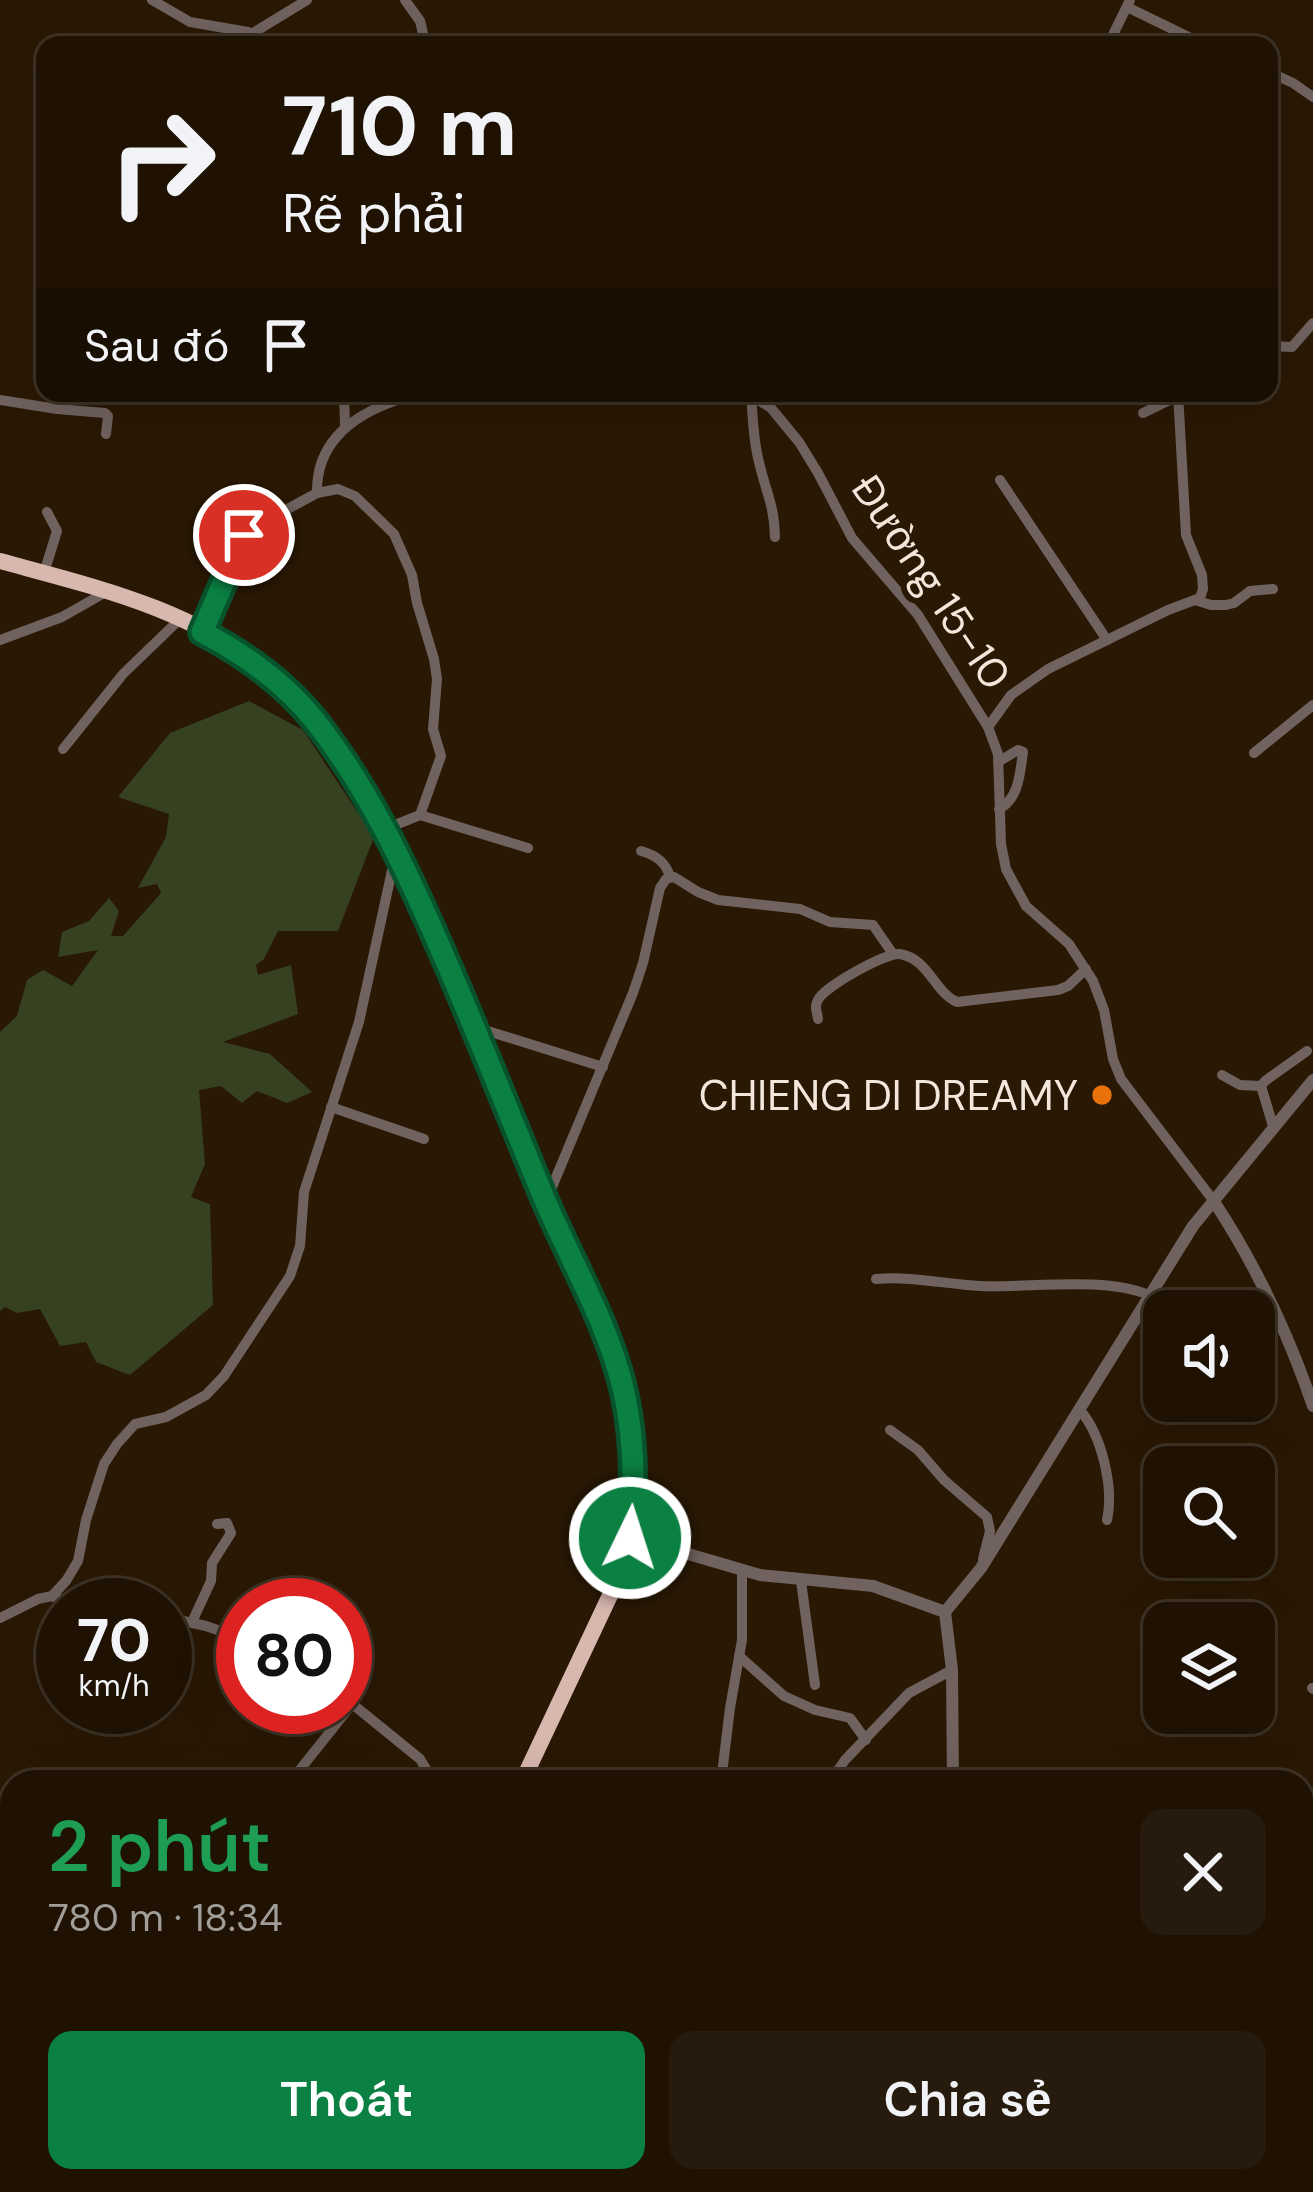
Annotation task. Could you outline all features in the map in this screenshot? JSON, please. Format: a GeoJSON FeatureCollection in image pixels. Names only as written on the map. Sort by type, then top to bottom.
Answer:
{"type":"FeatureCollection","features":[{"type":"Feature","properties":{"kind":"highway"},"geometry":{"type":"LineString","coordinates":[[0,561],[108,591],[180,619],[235,649],[296,700],[352,775],[396,849],[475,1027],[608,1340],[624,1390],[634,1461],[630,1538],[610,1599],[528,1770]]}},
{"type":"Feature","properties":{"kind":"street"},"geometry":{"type":"LineString","coordinates":[[152,0],[199,25],[256,36]]}},
{"type":"Feature","properties":{"kind":"street"},"geometry":{"type":"LineString","coordinates":[[253,33],[307,0]]}},
{"type":"Feature","properties":{"kind":"street"},"geometry":{"type":"LineString","coordinates":[[405,0],[420,21],[424,36]]}},
{"type":"Feature","properties":{"kind":"street"},"geometry":{"type":"LineString","coordinates":[[1113,36],[1129,4],[1188,36]]}},
{"type":"Feature","properties":{"kind":"street"},"geometry":{"type":"LineString","coordinates":[[1278,76],[1313,97]]}},
{"type":"Feature","properties":{"kind":"street"},"geometry":{"type":"LineString","coordinates":[[1278,346],[1292,347],[1313,323]]}},
{"type":"Feature","properties":{"kind":"street"},"geometry":{"type":"LineString","coordinates":[[0,400],[105,413],[106,434]]}},
{"type":"Feature","properties":{"kind":"street"},"geometry":{"type":"LineString","coordinates":[[344,402],[345,425]]}},
{"type":"Feature","properties":{"kind":"street"},"geometry":{"type":"LineString","coordinates":[[317,493],[322,458],[345,425],[394,402]]}},
{"type":"Feature","properties":{"kind":"street"},"geometry":{"type":"LineString","coordinates":[[750,402],[754,439],[774,507],[775,537]]}},
{"type":"Feature","properties":{"kind":"street","name":"Đường 15-10"},"geometry":{"type":"LineString","coordinates":[[762,402],[799,442],[852,538],[918,615],[988,727],[998,762],[1002,853],[1017,892],[1069,944],[1086,969],[1102,1004],[1120,1079],[1213,1200]]}},
{"type":"Feature","properties":{"kind":"street"},"geometry":{"type":"LineString","coordinates":[[1144,413],[1164,402]]}},
{"type":"Feature","properties":{"kind":"street"},"geometry":{"type":"LineString","coordinates":[[988,727],[1016,691],[1063,661],[1203,594],[1202,575],[1186,535],[1178,402]]}},
{"type":"Feature","properties":{"kind":"street"},"geometry":{"type":"LineString","coordinates":[[1000,481],[1107,640]]}},
{"type":"Feature","properties":{"kind":"street"},"geometry":{"type":"LineString","coordinates":[[202,632],[251,528],[317,493],[338,489],[355,496],[394,534],[412,574],[436,672],[434,729],[441,756],[421,815]]}},
{"type":"Feature","properties":{"kind":"street"},"geometry":{"type":"LineString","coordinates":[[44,573],[56,531],[47,512]]}},
{"type":"Feature","properties":{"kind":"street"},"geometry":{"type":"LineString","coordinates":[[1195,600],[1226,605],[1250,591],[1273,589]]}},
{"type":"Feature","properties":{"kind":"street"},"geometry":{"type":"LineString","coordinates":[[0,640],[62,617],[108,591]]}},
{"type":"Feature","properties":{"kind":"street"},"geometry":{"type":"LineString","coordinates":[[63,749],[123,674],[180,619]]}},
{"type":"Feature","properties":{"kind":"street"},"geometry":{"type":"LineString","coordinates":[[1254,753],[1313,705]]}},
{"type":"Feature","properties":{"kind":"street"},"geometry":{"type":"LineString","coordinates":[[998,762],[1018,750],[1023,752],[1014,796],[999,809]]}},
{"type":"Feature","properties":{"kind":"street"},"geometry":{"type":"LineString","coordinates":[[385,829],[421,815],[528,848]]}},
{"type":"Feature","properties":{"kind":"street"},"geometry":{"type":"LineString","coordinates":[[67,1578],[75,1568],[104,1464],[117,1444],[135,1424],[166,1418],[206,1395],[224,1376],[290,1276],[300,1246],[304,1192],[359,1022],[396,849]]}},
{"type":"Feature","properties":{"kind":"street"},"geometry":{"type":"LineString","coordinates":[[641,850],[657,857],[670,877],[718,900],[800,909],[836,923],[867,923],[880,931],[893,954]]}},
{"type":"Feature","properties":{"kind":"street"},"geometry":{"type":"LineString","coordinates":[[546,1202],[641,973],[660,888],[670,877]]}},
{"type":"Feature","properties":{"kind":"street"},"geometry":{"type":"LineString","coordinates":[[818,1018],[821,995],[893,954],[922,964],[949,999],[957,1002],[1058,990],[1086,969]]}},
{"type":"Feature","properties":{"kind":"street"},"geometry":{"type":"LineString","coordinates":[[475,1027],[603,1066]]}},
{"type":"Feature","properties":{"kind":"street"},"geometry":{"type":"LineString","coordinates":[[1222,1076],[1240,1085],[1261,1086],[1307,1051]]}},
{"type":"Feature","properties":{"kind":"street"},"geometry":{"type":"LineString","coordinates":[[1152,1290],[1193,1226],[1313,1080]]}},
{"type":"Feature","properties":{"kind":"street"},"geometry":{"type":"LineString","coordinates":[[1261,1086],[1273,1126]]}},
{"type":"Feature","properties":{"kind":"street"},"geometry":{"type":"LineString","coordinates":[[331,1107],[424,1139]]}},
{"type":"Feature","properties":{"kind":"street"},"geometry":{"type":"LineString","coordinates":[[1213,1200],[1273,1305],[1313,1406]]}},
{"type":"Feature","properties":{"kind":"street"},"geometry":{"type":"LineString","coordinates":[[876,1279],[985,1286],[1114,1286],[1143,1293]]}},
{"type":"Feature","properties":{"kind":"street"},"geometry":{"type":"LineString","coordinates":[[953,1770],[952,1670],[945,1612],[981,1568],[1143,1304]]}},
{"type":"Feature","properties":{"kind":"street"},"geometry":{"type":"LineString","coordinates":[[1080,1410],[1089,1421],[1108,1472],[1107,1520]]}},
{"type":"Feature","properties":{"kind":"street"},"geometry":{"type":"LineString","coordinates":[[890,1430],[914,1446],[989,1521],[981,1568]]}},
{"type":"Feature","properties":{"kind":"street"},"geometry":{"type":"LineString","coordinates":[[216,1630],[192,1622],[211,1581],[212,1563],[232,1533],[226,1523],[217,1524]]}},
{"type":"Feature","properties":{"kind":"street"},"geometry":{"type":"LineString","coordinates":[[630,1538],[742,1570],[801,1581],[873,1586],[945,1612]]}},
{"type":"Feature","properties":{"kind":"street"},"geometry":{"type":"LineString","coordinates":[[723,1770],[743,1630],[742,1570]]}},
{"type":"Feature","properties":{"kind":"street"},"geometry":{"type":"LineString","coordinates":[[801,1581],[814,1685]]}},
{"type":"Feature","properties":{"kind":"street"},"geometry":{"type":"LineString","coordinates":[[0,1618],[36,1600]]}},
{"type":"Feature","properties":{"kind":"street"},"geometry":{"type":"LineString","coordinates":[[740,1656],[784,1696],[850,1718],[866,1740]]}},
{"type":"Feature","properties":{"kind":"street"},"geometry":{"type":"LineString","coordinates":[[838,1770],[909,1693],[952,1670]]}},
{"type":"Feature","properties":{"kind":"street"},"geometry":{"type":"LineString","coordinates":[[372,1720],[427,1770]]}},
{"type":"Feature","properties":{"kind":"street"},"geometry":{"type":"LineString","coordinates":[[299,1770],[325,1734]]}},
{"type":"Feature","properties":{"kind":"green space"},"geometry":{"type":"Polygon","coordinates":[[[249,701],[303,730],[374,837],[338,931],[278,931],[256,965],[258,975],[291,965],[298,1014],[223,1042],[270,1054],[312,1092],[287,1103],[257,1091],[242,1103],[221,1086],[199,1090],[205,1164],[191,1197],[210,1204],[213,1305],[130,1375],[96,1362],[86,1342],[60,1346],[40,1309],[17,1313],[5,1307],[0,1311],[0,1032],[17,1016],[27,980],[43,970],[72,986],[98,950],[58,957],[62,932],[89,921],[109,898],[119,911],[111,936],[123,936],[161,893],[157,884],[138,888],[166,837],[169,814],[118,797],[170,733],[249,701]]]}},
{"type":"Feature","properties":{"kind":"place","name":"CHIENG DI DREAMY"},"geometry":{"type":"Point","coordinates":[1102,1095]}},
{"type":"Feature","properties":{"kind":"route"},"geometry":{"type":"LineString","coordinates":[[244,535],[202,632],[235,649],[296,700],[352,775],[396,849],[608,1340],[624,1390],[634,1461],[630,1538]]}}]}
